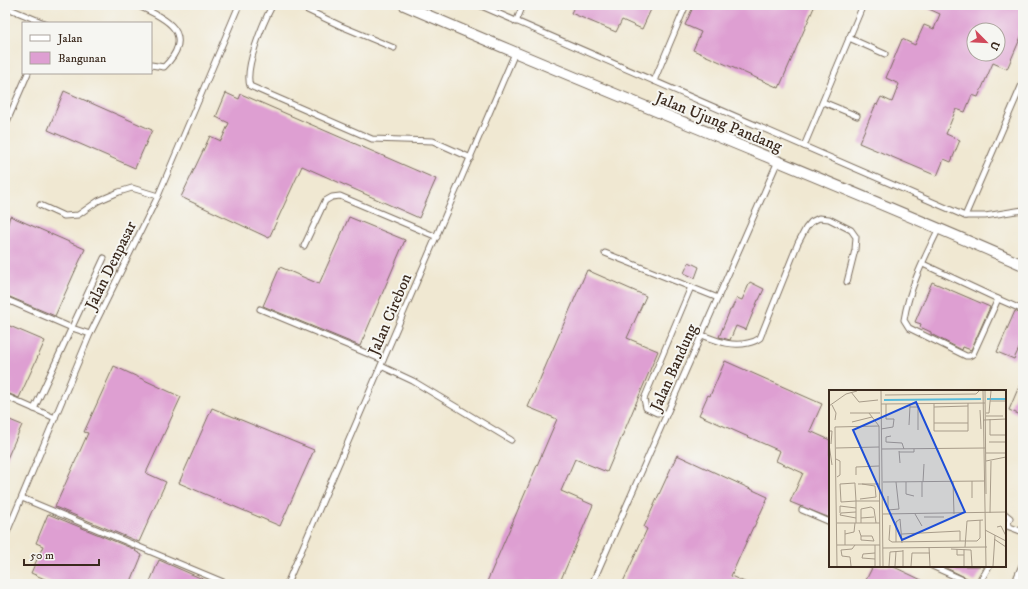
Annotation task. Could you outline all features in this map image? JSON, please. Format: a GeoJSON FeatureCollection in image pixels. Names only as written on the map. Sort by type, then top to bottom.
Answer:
{"type":"FeatureCollection","features":[{"type":"Feature","properties":{"kind":"street","name":"Jalan Ujung Pandang"},"geometry":{"type":"LineString","coordinates":[[404,5],[515,54],[778,161],[939,228],[1023,265]]}},
{"type":"Feature","properties":{"kind":"lane"},"geometry":{"type":"LineString","coordinates":[[136,5],[164,19],[174,28],[178,35],[179,43],[173,58],[164,67],[152,65]]}},
{"type":"Feature","properties":{"kind":"lane","name":"Jalan Denpasar"},"geometry":{"type":"LineString","coordinates":[[5,537],[90,334],[158,196],[239,5]]}},
{"type":"Feature","properties":{"kind":"lane"},"geometry":{"type":"LineString","coordinates":[[274,5],[272,6],[262,26],[252,56],[249,81],[250,86],[372,139],[433,141],[471,158]]}},
{"type":"Feature","properties":{"kind":"lane"},"geometry":{"type":"LineString","coordinates":[[297,5],[341,26],[394,48]]}},
{"type":"Feature","properties":{"kind":"lane"},"geometry":{"type":"LineString","coordinates":[[478,5],[965,216],[986,216],[1023,210]]}},
{"type":"Feature","properties":{"kind":"lane"},"geometry":{"type":"LineString","coordinates":[[516,22],[523,5]]}},
{"type":"Feature","properties":{"kind":"lane"},"geometry":{"type":"LineString","coordinates":[[654,81],[686,5]]}},
{"type":"Feature","properties":{"kind":"lane"},"geometry":{"type":"LineString","coordinates":[[804,146],[862,5]]}},
{"type":"Feature","properties":{"kind":"lane"},"geometry":{"type":"LineString","coordinates":[[5,7],[42,22]]}},
{"type":"Feature","properties":{"kind":"lane"},"geometry":{"type":"LineString","coordinates":[[849,38],[885,54]]}},
{"type":"Feature","properties":{"kind":"lane","name":"Jalan Cirebon"},"geometry":{"type":"LineString","coordinates":[[287,584],[515,54]]}},
{"type":"Feature","properties":{"kind":"lane"},"geometry":{"type":"LineString","coordinates":[[5,126],[28,74]]}},
{"type":"Feature","properties":{"kind":"lane"},"geometry":{"type":"LineString","coordinates":[[965,216],[1023,82]]}},
{"type":"Feature","properties":{"kind":"lane"},"geometry":{"type":"LineString","coordinates":[[823,102],[857,116]]}},
{"type":"Feature","properties":{"kind":"lane","name":"Jalan Bandung"},"geometry":{"type":"LineString","coordinates":[[592,584],[778,161]]}},
{"type":"Feature","properties":{"kind":"lane"},"geometry":{"type":"LineString","coordinates":[[40,205],[64,216],[78,216],[98,201],[132,188],[158,196]]}},
{"type":"Feature","properties":{"kind":"lane"},"geometry":{"type":"LineString","coordinates":[[304,246],[324,201],[332,196],[340,196],[437,237]]}},
{"type":"Feature","properties":{"kind":"lane"},"geometry":{"type":"LineString","coordinates":[[702,335],[727,345],[739,345],[756,341],[760,338],[798,243],[806,228],[811,222],[818,218],[829,220],[851,230],[856,237],[847,282]]}},
{"type":"Feature","properties":{"kind":"lane"},"geometry":{"type":"LineString","coordinates":[[939,228],[908,301],[904,320],[905,324],[909,328],[966,356],[969,356],[973,354],[998,299]]}},
{"type":"Feature","properties":{"kind":"lane"},"geometry":{"type":"LineString","coordinates":[[605,252],[718,298]]}},
{"type":"Feature","properties":{"kind":"lane"},"geometry":{"type":"LineString","coordinates":[[34,409],[104,258]]}},
{"type":"Feature","properties":{"kind":"lane"},"geometry":{"type":"LineString","coordinates":[[923,264],[1023,310]]}},
{"type":"Feature","properties":{"kind":"lane"},"geometry":{"type":"LineString","coordinates":[[666,413],[657,413],[646,408],[644,399],[691,287]]}},
{"type":"Feature","properties":{"kind":"lane"},"geometry":{"type":"LineString","coordinates":[[5,299],[72,328],[90,334]]}},
{"type":"Feature","properties":{"kind":"lane"},"geometry":{"type":"LineString","coordinates":[[260,309],[382,363],[511,440]]}},
{"type":"Feature","properties":{"kind":"lane"},"geometry":{"type":"LineString","coordinates":[[5,396],[56,418]]}},
{"type":"Feature","properties":{"kind":"lane"},"geometry":{"type":"LineString","coordinates":[[22,498],[228,584]]}},
{"type":"Feature","properties":{"kind":"lane"},"geometry":{"type":"LineString","coordinates":[[802,510],[829,522]]}},
{"type":"Feature","properties":{"kind":"lane"},"geometry":{"type":"LineString","coordinates":[[1006,515],[1010,518],[1006,529],[1023,532]]}},
{"type":"Feature","properties":{"kind":"lane"},"geometry":{"type":"LineString","coordinates":[[1014,584],[1023,563]]}},
{"type":"Feature","properties":{"kind":"lane"},"geometry":{"type":"LineString","coordinates":[[934,567],[972,584]]}},
{"type":"Feature","properties":{"kind":"lane"},"geometry":{"type":"LineString","coordinates":[[980,584],[988,567]]}},
{"type":"Feature","properties":{"kind":"building"},"geometry":{"type":"Polygon","coordinates":[[[575,5],[653,5],[642,29],[622,20],[616,32],[571,13],[575,5]]]}},
{"type":"Feature","properties":{"kind":"building"},"geometry":{"type":"Polygon","coordinates":[[[694,5],[815,5],[779,88],[693,50],[701,32],[685,25],[694,5]]]}},
{"type":"Feature","properties":{"kind":"building"},"geometry":{"type":"Polygon","coordinates":[[[920,5],[1023,5],[1023,32],[1007,69],[993,63],[978,97],[972,95],[965,112],[956,109],[946,134],[960,140],[951,162],[944,159],[937,176],[859,143],[876,104],[877,105],[881,97],[892,102],[899,84],[886,78],[902,39],[915,45],[924,25],[934,29],[940,14],[920,5]]]}},
{"type":"Feature","properties":{"kind":"building"},"geometry":{"type":"Polygon","coordinates":[[[64,91],[152,130],[135,168],[48,130],[64,91]]]}},
{"type":"Feature","properties":{"kind":"building"},"geometry":{"type":"Polygon","coordinates":[[[226,93],[239,99],[241,94],[436,179],[419,218],[302,166],[269,238],[181,197],[210,136],[221,141],[229,123],[216,117],[226,93]]]}},
{"type":"Feature","properties":{"kind":"building"},"geometry":{"type":"Polygon","coordinates":[[[10,216],[85,249],[55,316],[5,295],[5,233],[10,216]]]}},
{"type":"Feature","properties":{"kind":"building"},"geometry":{"type":"Polygon","coordinates":[[[349,217],[405,240],[360,346],[263,306],[280,267],[319,284],[349,217]]]}},
{"type":"Feature","properties":{"kind":"building"},"geometry":{"type":"Polygon","coordinates":[[[689,262],[699,267],[695,278],[684,273],[689,262]]]}},
{"type":"Feature","properties":{"kind":"building"},"geometry":{"type":"Polygon","coordinates":[[[587,270],[646,296],[627,338],[658,351],[607,472],[575,459],[561,491],[593,505],[559,584],[486,584],[557,419],[528,407],[587,270]]]}},
{"type":"Feature","properties":{"kind":"building"},"geometry":{"type":"Polygon","coordinates":[[[750,282],[764,289],[746,330],[736,326],[730,340],[719,337],[730,310],[737,298],[742,300],[750,282]]]}},
{"type":"Feature","properties":{"kind":"building"},"geometry":{"type":"Polygon","coordinates":[[[932,282],[990,307],[971,350],[963,347],[962,350],[931,334],[931,332],[920,327],[921,324],[915,322],[932,282]]]}},
{"type":"Feature","properties":{"kind":"building"},"geometry":{"type":"Polygon","coordinates":[[[1015,311],[1023,315],[1023,340],[1014,359],[997,352],[1015,311]]]}},
{"type":"Feature","properties":{"kind":"building"},"geometry":{"type":"Polygon","coordinates":[[[5,324],[45,341],[19,398],[5,392],[5,324]]]}},
{"type":"Feature","properties":{"kind":"building"},"geometry":{"type":"Polygon","coordinates":[[[725,361],[822,404],[810,431],[829,440],[829,518],[790,502],[803,473],[776,461],[780,451],[699,415],[708,395],[710,396],[725,361]]]}},
{"type":"Feature","properties":{"kind":"building"},"geometry":{"type":"Polygon","coordinates":[[[114,366],[181,397],[146,473],[166,482],[139,542],[55,507],[88,433],[84,432],[114,366]]]}},
{"type":"Feature","properties":{"kind":"building"},"geometry":{"type":"Polygon","coordinates":[[[1023,377],[1023,416],[1009,410],[1023,377]]]}},
{"type":"Feature","properties":{"kind":"building"},"geometry":{"type":"Polygon","coordinates":[[[212,408],[314,450],[280,526],[179,483],[212,408]]]}},
{"type":"Feature","properties":{"kind":"building"},"geometry":{"type":"Polygon","coordinates":[[[5,418],[22,425],[5,463],[5,418]]]}},
{"type":"Feature","properties":{"kind":"building"},"geometry":{"type":"Polygon","coordinates":[[[677,455],[768,497],[731,576],[749,584],[628,584],[623,582],[647,529],[644,527],[677,455]]]}},
{"type":"Feature","properties":{"kind":"building"},"geometry":{"type":"Polygon","coordinates":[[[48,514],[136,550],[135,551],[142,555],[130,584],[56,584],[31,573],[43,546],[36,543],[48,514]]]}},
{"type":"Feature","properties":{"kind":"building"},"geometry":{"type":"Polygon","coordinates":[[[159,560],[214,584],[149,584],[159,560]]]}},
{"type":"Feature","properties":{"kind":"building"},"geometry":{"type":"Polygon","coordinates":[[[872,567],[894,567],[930,584],[864,584],[872,567]]]}},
{"type":"Feature","properties":{"kind":"building"},"geometry":{"type":"Polygon","coordinates":[[[944,567],[983,567],[975,582],[944,567]]]}}]}
